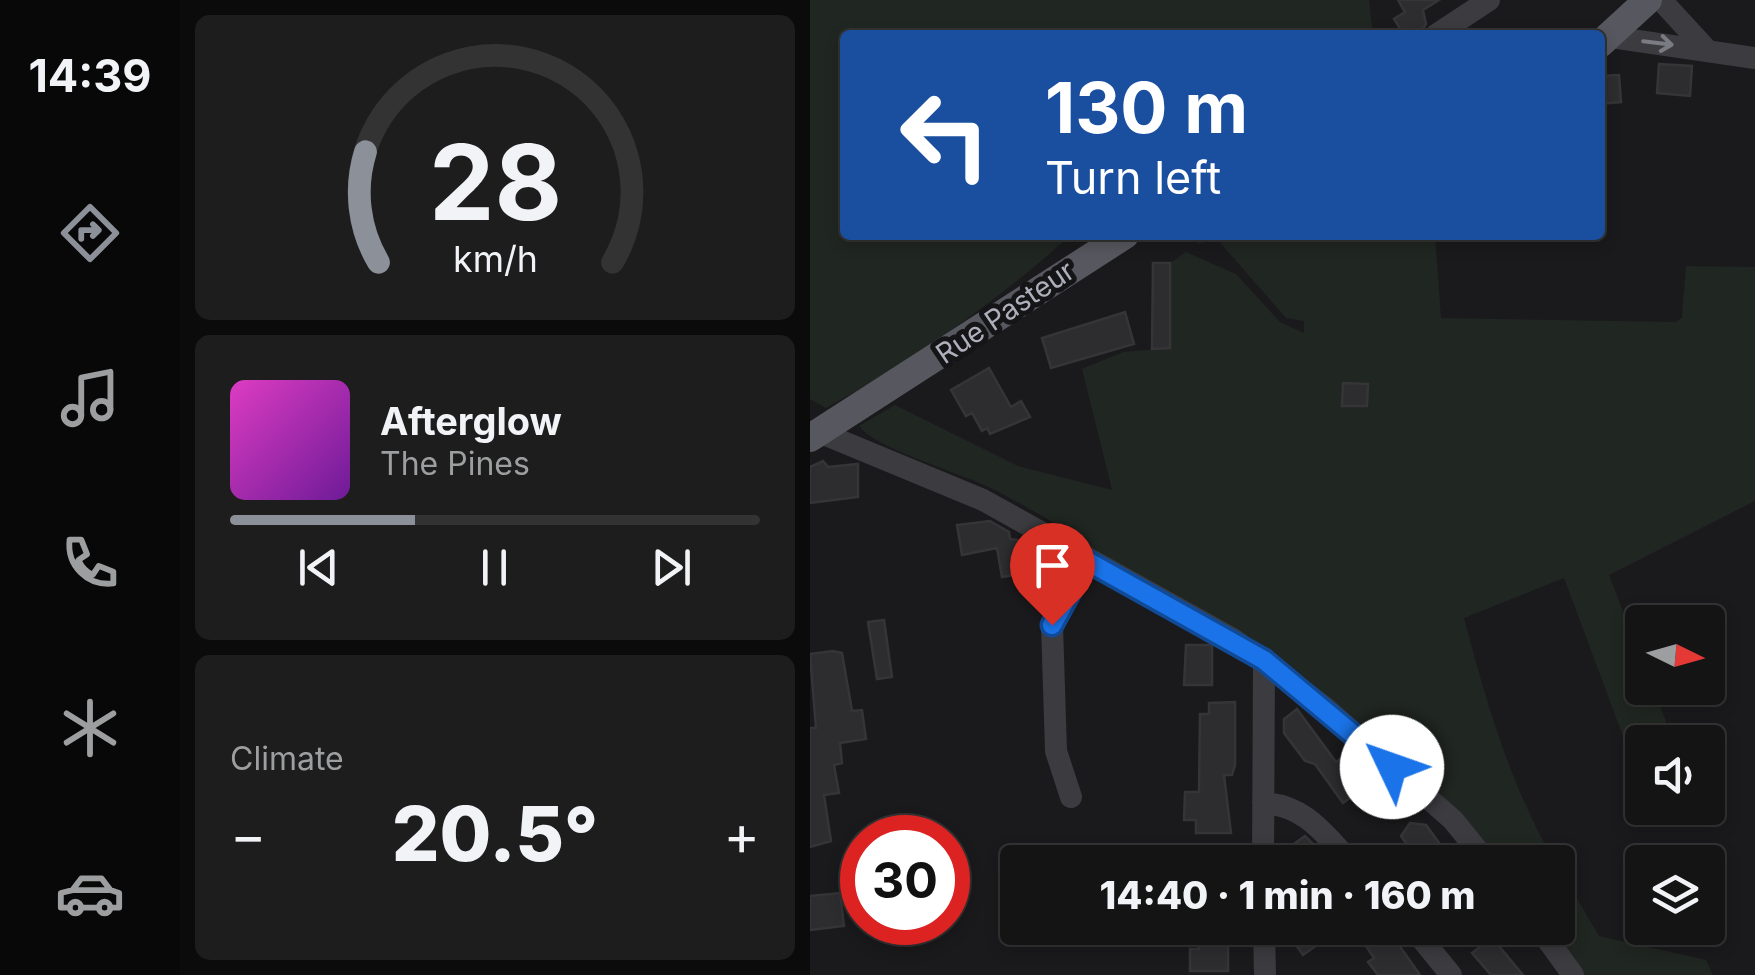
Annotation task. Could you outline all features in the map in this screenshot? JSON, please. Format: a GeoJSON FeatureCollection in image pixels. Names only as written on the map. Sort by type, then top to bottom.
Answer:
{"type":"FeatureCollection","features":[{"type":"Feature","properties":{"kind":"main road"},"geometry":{"type":"LineString","coordinates":[[1606,40],[1648,0]]}},
{"type":"Feature","properties":{"kind":"main road","name":"Rue Pasteur"},"geometry":{"type":"LineString","coordinates":[[815,435],[1117,240]]}},
{"type":"Feature","properties":{"kind":"street"},"geometry":{"type":"LineString","coordinates":[[1444,30],[1490,0]]}},
{"type":"Feature","properties":{"kind":"street"},"geometry":{"type":"LineString","coordinates":[[1662,0],[1705,48]]}},
{"type":"Feature","properties":{"kind":"street"},"geometry":{"type":"LineString","coordinates":[[1606,40],[1705,48],[1755,58]]}},
{"type":"Feature","properties":{"kind":"street"},"geometry":{"type":"LineString","coordinates":[[815,435],[983,500],[1264,660],[1453,820],[1473,845]]}},
{"type":"Feature","properties":{"kind":"street"},"geometry":{"type":"LineString","coordinates":[[1071,796],[1056,751],[1052,625],[1087,561]]}},
{"type":"Feature","properties":{"kind":"street"},"geometry":{"type":"LineString","coordinates":[[1263,845],[1264,660]]}},
{"type":"Feature","properties":{"kind":"street"},"geometry":{"type":"LineString","coordinates":[[1262,802],[1285,804],[1306,814],[1335,845]]}},
{"type":"Feature","properties":{"kind":"street"},"geometry":{"type":"LineString","coordinates":[[1264,945],[1264,975]]}},
{"type":"Feature","properties":{"kind":"street"},"geometry":{"type":"LineString","coordinates":[[1426,945],[1451,975]]}},
{"type":"Feature","properties":{"kind":"street"},"geometry":{"type":"LineString","coordinates":[[1551,945],[1573,975]]}},
{"type":"Feature","properties":{"kind":"shaded area"},"geometry":{"type":"Polygon","coordinates":[[[810,0],[1369,0],[1372,30],[840,30],[840,240],[1065,240],[953,329],[891,370],[826,408],[810,399],[810,0]]]}},
{"type":"Feature","properties":{"kind":"shaded area"},"geometry":{"type":"Polygon","coordinates":[[[1218,240],[1435,240],[1441,318],[1675,322],[1682,318],[1686,266],[1755,267],[1755,501],[1609,575],[1625,617],[1625,705],[1660,705],[1667,725],[1625,725],[1625,741],[1564,578],[1464,618],[1512,774],[1546,845],[1469,845],[1323,706],[1089,562],[1086,541],[997,491],[883,444],[859,426],[895,405],[1018,466],[1112,490],[1082,369],[1123,352],[1170,348],[1170,263],[1186,252],[1236,274],[1280,322],[1304,333],[1304,321],[1286,318],[1218,240]]]}},
{"type":"Feature","properties":{"kind":"shaded area"},"geometry":{"type":"Polygon","coordinates":[[[1575,895],[1599,936],[1625,945],[1706,960],[1713,975],[1573,975],[1551,945],[1575,945],[1575,895]]]}},
{"type":"Feature","properties":{"kind":"building"},"geometry":{"type":"Polygon","coordinates":[[[1398,0],[1439,0],[1423,10],[1426,24],[1422,30],[1401,30],[1394,19],[1405,12],[1398,0]]]}},
{"type":"Feature","properties":{"kind":"building"},"geometry":{"type":"Polygon","coordinates":[[[1659,64],[1692,66],[1690,96],[1657,93],[1659,64]]]}},
{"type":"Feature","properties":{"kind":"building"},"geometry":{"type":"Polygon","coordinates":[[[1619,75],[1621,102],[1605,104],[1605,76],[1619,75]]]}},
{"type":"Feature","properties":{"kind":"building"},"geometry":{"type":"Polygon","coordinates":[[[1153,263],[1170,263],[1170,348],[1152,349],[1153,263]]]}},
{"type":"Feature","properties":{"kind":"building"},"geometry":{"type":"Polygon","coordinates":[[[1125,312],[1134,344],[1051,368],[1042,338],[1125,312]]]}},
{"type":"Feature","properties":{"kind":"building"},"geometry":{"type":"Polygon","coordinates":[[[989,368],[1011,407],[1021,401],[1030,417],[990,434],[987,428],[982,431],[972,413],[966,416],[951,390],[989,368]]]}},
{"type":"Feature","properties":{"kind":"building"},"geometry":{"type":"Polygon","coordinates":[[[1343,383],[1368,384],[1367,406],[1342,406],[1343,383]]]}},
{"type":"Feature","properties":{"kind":"building"},"geometry":{"type":"Polygon","coordinates":[[[823,461],[828,467],[858,464],[858,497],[810,503],[810,467],[823,461]]]}},
{"type":"Feature","properties":{"kind":"building"},"geometry":{"type":"Polygon","coordinates":[[[990,521],[1009,532],[1010,539],[1025,541],[1031,572],[1002,577],[997,548],[962,555],[957,525],[990,521]]]}},
{"type":"Feature","properties":{"kind":"building"},"geometry":{"type":"Polygon","coordinates":[[[884,620],[892,677],[877,679],[868,622],[884,620]]]}},
{"type":"Feature","properties":{"kind":"building"},"geometry":{"type":"Polygon","coordinates":[[[1186,645],[1212,645],[1212,685],[1184,685],[1186,645]]]}},
{"type":"Feature","properties":{"kind":"building"},"geometry":{"type":"Polygon","coordinates":[[[842,653],[852,711],[862,710],[866,739],[840,743],[842,763],[834,765],[839,793],[824,795],[831,841],[810,847],[810,728],[816,728],[810,654],[842,653]]]}},
{"type":"Feature","properties":{"kind":"building"},"geometry":{"type":"Polygon","coordinates":[[[1235,702],[1235,765],[1232,775],[1224,775],[1231,833],[1196,833],[1196,820],[1184,820],[1185,792],[1199,792],[1200,714],[1209,714],[1209,703],[1235,702]]]}},
{"type":"Feature","properties":{"kind":"building"},"geometry":{"type":"Polygon","coordinates":[[[1297,709],[1336,762],[1349,752],[1371,782],[1343,803],[1315,764],[1305,761],[1284,733],[1284,719],[1297,709]]]}},
{"type":"Feature","properties":{"kind":"building"},"geometry":{"type":"Polygon","coordinates":[[[1410,823],[1426,825],[1441,845],[1407,845],[1401,836],[1410,823]]]}},
{"type":"Feature","properties":{"kind":"building"},"geometry":{"type":"Polygon","coordinates":[[[1305,836],[1314,845],[1293,845],[1305,836]]]}},
{"type":"Feature","properties":{"kind":"building"},"geometry":{"type":"Polygon","coordinates":[[[840,893],[840,926],[810,930],[810,896],[840,893]]]}},
{"type":"Feature","properties":{"kind":"building"},"geometry":{"type":"Polygon","coordinates":[[[1199,945],[1228,945],[1228,971],[1190,971],[1190,949],[1199,949],[1199,945]]]}},
{"type":"Feature","properties":{"kind":"building"},"geometry":{"type":"Polygon","coordinates":[[[1296,945],[1317,945],[1303,955],[1296,945]]]}},
{"type":"Feature","properties":{"kind":"building"},"geometry":{"type":"Polygon","coordinates":[[[1365,945],[1399,945],[1420,975],[1378,975],[1368,962],[1374,958],[1365,945]]]}},
{"type":"Feature","properties":{"kind":"building"},"geometry":{"type":"Polygon","coordinates":[[[1498,945],[1523,975],[1491,975],[1472,953],[1480,947],[1498,945]]]}},
{"type":"Feature","properties":{"kind":"route"},"geometry":{"type":"LineString","coordinates":[[1052,625],[1087,561],[1233,639],[1323,706],[1392,767]]}}]}
